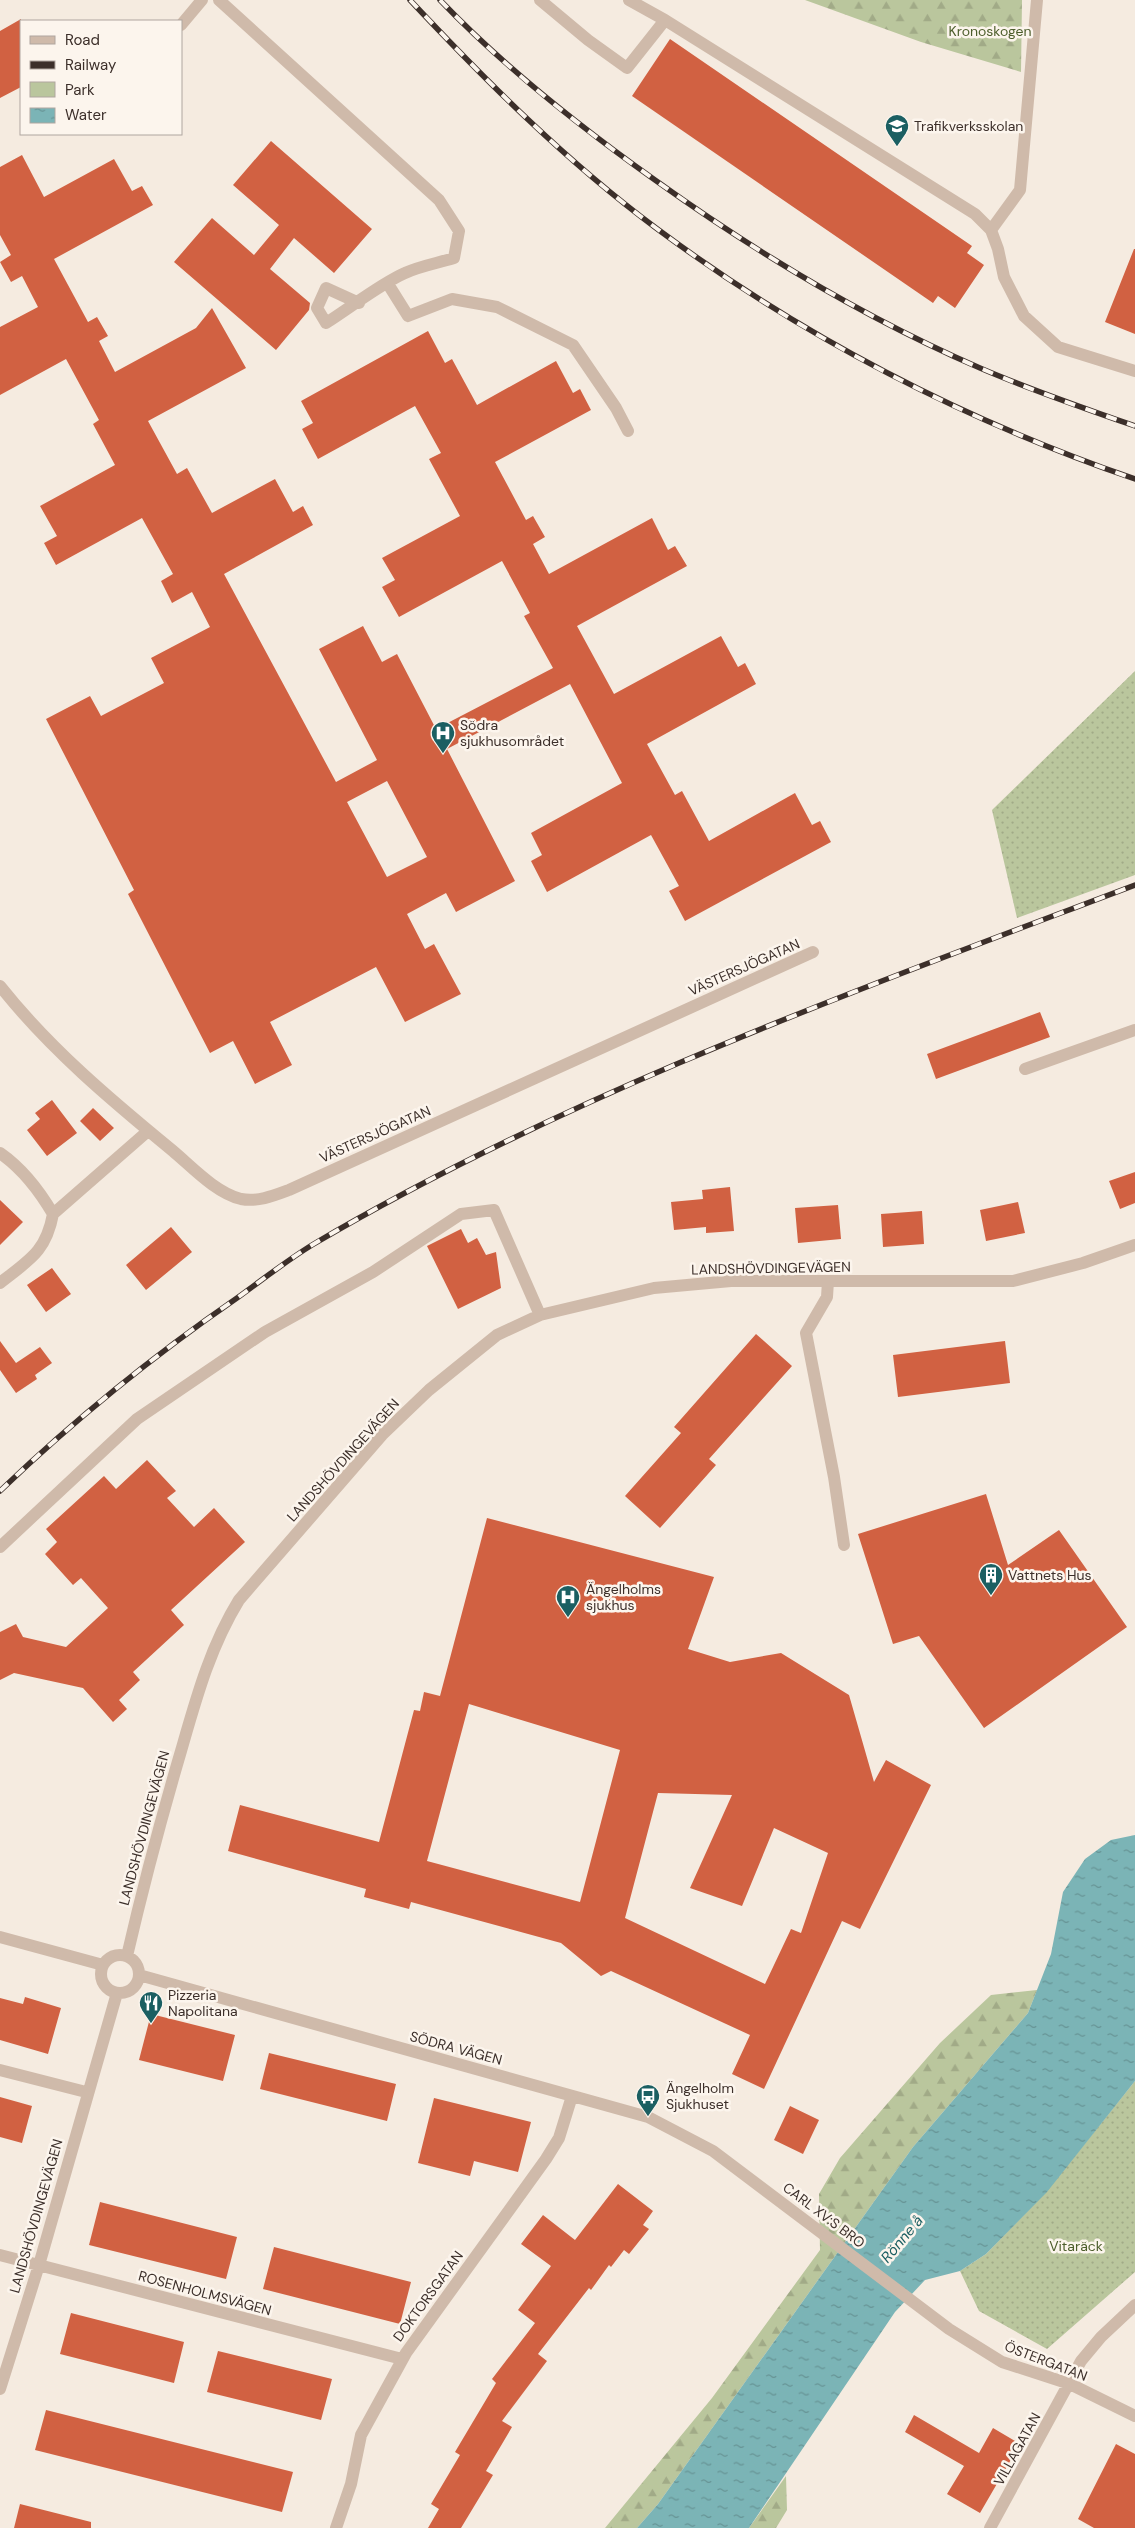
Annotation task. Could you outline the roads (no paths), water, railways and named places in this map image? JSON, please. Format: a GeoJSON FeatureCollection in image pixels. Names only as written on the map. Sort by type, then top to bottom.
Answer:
{"type":"FeatureCollection","features":[{"type":"Feature","properties":{"kind":"street"},"geometry":{"type":"LineString","coordinates":[[182,24],[202,0]]}},
{"type":"Feature","properties":{"kind":"street"},"geometry":{"type":"LineString","coordinates":[[219,0],[439,200],[459,231],[454,258],[404,273],[359,302]]}},
{"type":"Feature","properties":{"kind":"street"},"geometry":{"type":"LineString","coordinates":[[540,0],[588,40],[627,68],[665,20]]}},
{"type":"Feature","properties":{"kind":"street"},"geometry":{"type":"LineString","coordinates":[[629,0],[665,20],[975,214],[990,230],[998,249],[1004,278],[1024,316],[1058,347],[1135,371]]}},
{"type":"Feature","properties":{"kind":"street"},"geometry":{"type":"LineString","coordinates":[[990,230],[1020,190],[1037,0]]}},
{"type":"Feature","properties":{"kind":"street"},"geometry":{"type":"LineString","coordinates":[[388,284],[408,316],[452,299],[497,307],[573,345],[616,408],[628,431]]}},
{"type":"Feature","properties":{"kind":"street","name":"VÄSTERSJÖGATAN"},"geometry":{"type":"LineString","coordinates":[[0,986],[21,1012],[66,1060],[148,1131],[225,1192],[242,1199],[268,1198],[813,952]]}},
{"type":"Feature","properties":{"kind":"street"},"geometry":{"type":"LineString","coordinates":[[1026,1069],[1135,1030]]}},
{"type":"Feature","properties":{"kind":"street"},"geometry":{"type":"LineString","coordinates":[[0,1283],[40,1250],[50,1230],[53,1214],[148,1131]]}},
{"type":"Feature","properties":{"kind":"street"},"geometry":{"type":"LineString","coordinates":[[0,1154],[15,1164],[39,1190],[53,1214]]}},
{"type":"Feature","properties":{"kind":"street"},"geometry":{"type":"LineString","coordinates":[[0,1547],[137,1419],[265,1332],[373,1272],[461,1214],[494,1210],[540,1314]]}},
{"type":"Feature","properties":{"kind":"street","name":"LANDSHÖVDINGEVÄGEN"},"geometry":{"type":"LineString","coordinates":[[127,1956],[153,1846],[194,1706],[223,1626],[239,1600],[382,1435],[429,1390],[498,1335],[540,1314],[654,1288],[731,1281],[1013,1281],[1083,1263],[1135,1245]]}},
{"type":"Feature","properties":{"kind":"street"},"geometry":{"type":"LineString","coordinates":[[828,1281],[827,1297],[806,1334],[834,1477],[844,1545]]}},
{"type":"Feature","properties":{"kind":"street"},"geometry":{"type":"LineString","coordinates":[[0,1937],[103,1965]]}},
{"type":"Feature","properties":{"kind":"street"},"geometry":{"type":"LineString","coordinates":[[113,1956],[127,1956],[136,1964],[139,1975],[131,1989],[116,1993],[108,1989],[103,1982],[101,1974],[103,1965],[113,1956]]}},
{"type":"Feature","properties":{"kind":"street","name":"SÖDRA VÄGEN"},"geometry":{"type":"LineString","coordinates":[[139,1975],[648,2117],[697,2142],[752,2179]]}},
{"type":"Feature","properties":{"kind":"street","name":"LANDSHÖVDINGEVÄGEN"},"geometry":{"type":"LineString","coordinates":[[0,2389],[39,2265],[86,2092],[116,1993]]}},
{"type":"Feature","properties":{"kind":"street"},"geometry":{"type":"LineString","coordinates":[[0,2070],[86,2092]]}},
{"type":"Feature","properties":{"kind":"street","name":"DOKTORSGATAN"},"geometry":{"type":"LineString","coordinates":[[336,2528],[351,2484],[361,2435],[402,2359],[546,2159],[559,2138],[572,2096]]}},
{"type":"Feature","properties":{"kind":"street","name":"CARL XV:S BRO"},"geometry":{"type":"LineString","coordinates":[[752,2179],[949,2329]]}},
{"type":"Feature","properties":{"kind":"street","name":"ROSENHOLMSVÄGEN"},"geometry":{"type":"LineString","coordinates":[[0,2255],[402,2359]]}},
{"type":"Feature","properties":{"kind":"street","name":"VILLAGATAN"},"geometry":{"type":"LineString","coordinates":[[990,2528],[1081,2361],[1101,2336],[1135,2305]]}},
{"type":"Feature","properties":{"kind":"street","name":"ÖSTERGATAN"},"geometry":{"type":"LineString","coordinates":[[949,2329],[1002,2362],[1070,2384],[1135,2416]]}},
{"type":"Feature","properties":{"kind":"water","name":"Rönne å"},"geometry":{"type":"Polygon","coordinates":[[[1135,1835],[1135,2081],[1047,2192],[986,2254],[960,2271],[925,2280],[895,2312],[749,2528],[637,2528],[658,2504],[913,2147],[1028,2013],[1051,1954],[1063,1892],[1085,1859],[1111,1840],[1135,1835]]]}},
{"type":"Feature","properties":{"kind":"railway"},"geometry":{"type":"LineString","coordinates":[[410,0],[498,90],[590,176],[656,228],[712,268],[827,340],[946,402],[1071,456],[1135,479]]}},
{"type":"Feature","properties":{"kind":"railway"},"geometry":{"type":"LineString","coordinates":[[440,0],[490,49],[571,117],[627,160],[772,258],[854,306],[937,349],[1018,384],[1135,426]]}},
{"type":"Feature","properties":{"kind":"railway"},"geometry":{"type":"LineString","coordinates":[[0,1491],[85,1414],[144,1366],[206,1320],[302,1251],[410,1190],[612,1092],[715,1048],[820,1005],[1135,885]]}},
{"type":"Feature","properties":{"kind":"place","name":"Trafikverksskolan"},"geometry":{"type":"Point","coordinates":[897,147]}},
{"type":"Feature","properties":{"kind":"place","name":"Södra sjukhusområdet"},"geometry":{"type":"Point","coordinates":[443,754]}},
{"type":"Feature","properties":{"kind":"place","name":"Vattnets Hus"},"geometry":{"type":"Point","coordinates":[991,1596]}},
{"type":"Feature","properties":{"kind":"place","name":"Ängelholms sjukhus"},"geometry":{"type":"Point","coordinates":[568,1618]}},
{"type":"Feature","properties":{"kind":"place","name":"Pizzeria Napolitana"},"geometry":{"type":"Point","coordinates":[151,2024]}},
{"type":"Feature","properties":{"kind":"place","name":"Ängelholm Sjukhuset"},"geometry":{"type":"Point","coordinates":[648,2117]}},
{"type":"Feature","properties":{"kind":"park label","name":"Kronoskogen"},"geometry":{"type":"Point","coordinates":[990,31]}},
{"type":"Feature","properties":{"kind":"park label","name":"Vitaräck"},"geometry":{"type":"Point","coordinates":[1076,2246]}}]}
